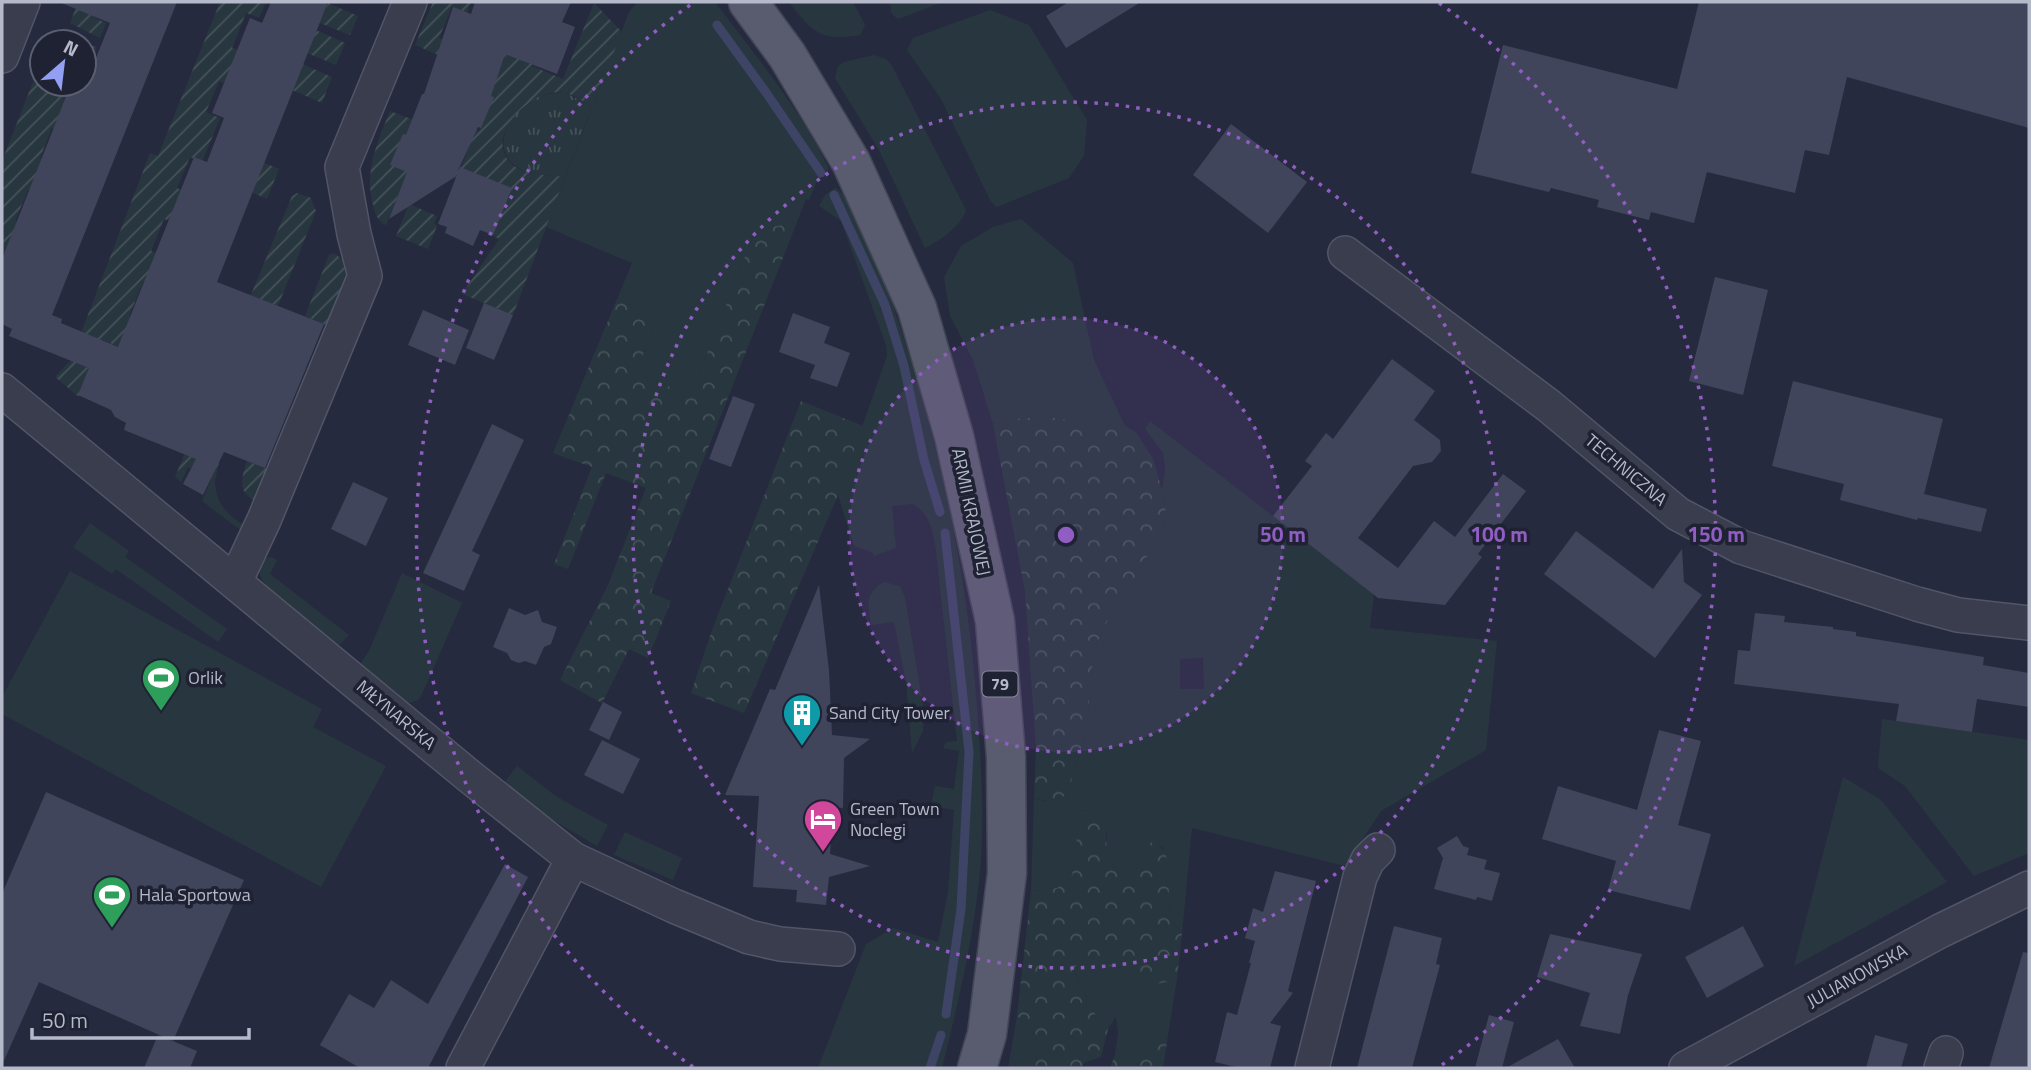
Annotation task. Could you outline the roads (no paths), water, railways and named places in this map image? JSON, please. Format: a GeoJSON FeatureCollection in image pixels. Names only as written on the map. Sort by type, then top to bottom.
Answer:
{"type":"FeatureCollection","features":[{"type":"Feature","properties":{"kind":"main road","name":"ARMII KRAJOWEJ"},"geometry":{"type":"LineString","coordinates":[[748,2],[793,65],[851,162],[917,307],[954,436],[992,607],[1006,757],[1007,873],[987,1034],[977,1068]]}},
{"type":"Feature","properties":{"kind":"street"},"geometry":{"type":"LineString","coordinates":[[2,56],[23,2]]}},
{"type":"Feature","properties":{"kind":"street"},"geometry":{"type":"LineString","coordinates":[[235,582],[264,520],[365,276],[342,167],[410,2]]}},
{"type":"Feature","properties":{"kind":"street","name":"TECHNICZNA"},"geometry":{"type":"LineString","coordinates":[[1345,253],[1549,406],[1678,514],[1741,548],[1917,604],[1958,615],[2029,623]]}},
{"type":"Feature","properties":{"kind":"street","name":"MŁYNARSKA"},"geometry":{"type":"LineString","coordinates":[[2,390],[573,859],[749,937],[780,944],[838,949]]}},
{"type":"Feature","properties":{"kind":"street"},"geometry":{"type":"LineString","coordinates":[[1312,1068],[1360,877],[1368,860],[1378,850]]}},
{"type":"Feature","properties":{"kind":"street"},"geometry":{"type":"LineString","coordinates":[[463,1068],[573,859]]}},
{"type":"Feature","properties":{"kind":"street","name":"JULIANOWSKA"},"geometry":{"type":"LineString","coordinates":[[1686,1068],[1940,930],[2029,888]]}},
{"type":"Feature","properties":{"kind":"waterway"},"geometry":{"type":"LineString","coordinates":[[717,25],[821,173]]}},
{"type":"Feature","properties":{"kind":"waterway"},"geometry":{"type":"LineString","coordinates":[[834,195],[885,305],[904,366],[924,460],[940,512]]}},
{"type":"Feature","properties":{"kind":"waterway"},"geometry":{"type":"LineString","coordinates":[[945,533],[969,752],[961,909],[946,1014]]}},
{"type":"Feature","properties":{"kind":"waterway"},"geometry":{"type":"LineString","coordinates":[[930,1068],[941,1035]]}},
{"type":"Feature","properties":{"kind":"place","name":"Orlik"},"geometry":{"type":"Point","coordinates":[161,712]}},
{"type":"Feature","properties":{"kind":"place","name":"Sand City Tower"},"geometry":{"type":"Point","coordinates":[802,747]}},
{"type":"Feature","properties":{"kind":"place","name":"Green Town Noclegi"},"geometry":{"type":"Point","coordinates":[823,853]}},
{"type":"Feature","properties":{"kind":"place","name":"Hala Sportowa"},"geometry":{"type":"Point","coordinates":[112,929]}}]}
